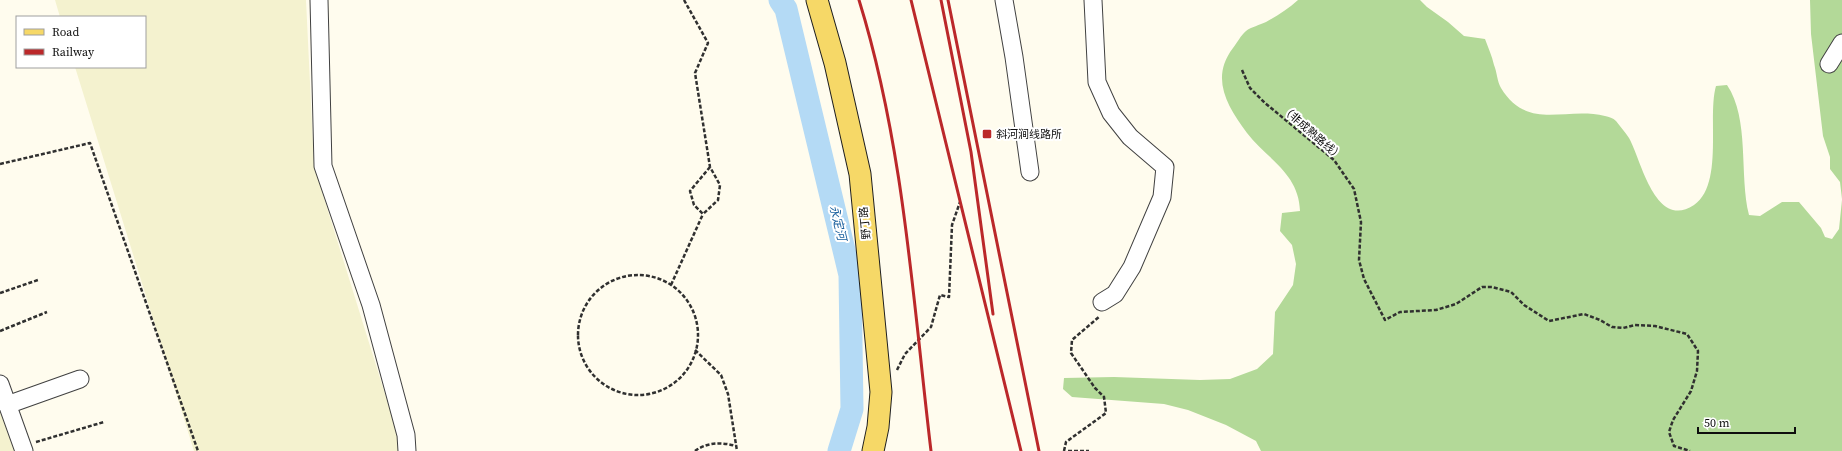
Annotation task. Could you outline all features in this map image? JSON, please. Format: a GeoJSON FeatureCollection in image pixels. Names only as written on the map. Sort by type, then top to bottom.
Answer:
{"type":"FeatureCollection","features":[{"type":"Feature","properties":{"kind":"main road","name":"野丁路"},"geometry":{"type":"LineString","coordinates":[[817,0],[835,63],[860,174],[881,392],[878,427],[872,451]]}},
{"type":"Feature","properties":{"kind":"street"},"geometry":{"type":"LineString","coordinates":[[319,0],[323,166],[371,305],[406,435],[408,451]]}},
{"type":"Feature","properties":{"kind":"street"},"geometry":{"type":"LineString","coordinates":[[1004,0],[1014,57],[1030,172]]}},
{"type":"Feature","properties":{"kind":"street"},"geometry":{"type":"LineString","coordinates":[[1093,0],[1097,82],[1111,113],[1130,137],[1165,167],[1162,197],[1132,267],[1108,298]]}},
{"type":"Feature","properties":{"kind":"street"},"geometry":{"type":"LineString","coordinates":[[1829,64],[1842,43]]}},
{"type":"Feature","properties":{"kind":"street"},"geometry":{"type":"LineString","coordinates":[[7,405],[80,379]]}},
{"type":"Feature","properties":{"kind":"street"},"geometry":{"type":"LineString","coordinates":[[0,384],[23,449]]}},
{"type":"Feature","properties":{"kind":"path"},"geometry":{"type":"LineString","coordinates":[[671,285],[702,214],[718,200],[720,185],[710,167],[695,73],[708,43],[684,0]]}},
{"type":"Feature","properties":{"kind":"path","name":"（非成熟路线）"},"geometry":{"type":"LineString","coordinates":[[1242,70],[1250,88],[1265,104],[1334,160],[1354,189],[1361,222],[1359,260],[1364,279],[1386,320],[1400,312],[1436,310],[1456,304],[1482,287],[1492,287],[1511,292],[1524,305],[1549,321],[1584,314],[1600,320],[1612,327],[1623,328],[1635,325],[1655,326],[1687,334],[1698,351],[1697,371],[1691,391],[1673,420],[1669,432],[1674,446],[1690,451]]}},
{"type":"Feature","properties":{"kind":"path"},"geometry":{"type":"LineString","coordinates":[[0,164],[90,143],[198,451]]}},
{"type":"Feature","properties":{"kind":"path"},"geometry":{"type":"LineString","coordinates":[[702,214],[694,205],[690,191],[710,167]]}},
{"type":"Feature","properties":{"kind":"path"},"geometry":{"type":"LineString","coordinates":[[896,371],[905,354],[931,328],[940,295],[949,297],[952,225],[960,202]]}},
{"type":"Feature","properties":{"kind":"path"},"geometry":{"type":"LineString","coordinates":[[635,275],[654,277],[671,285],[686,299],[695,318],[698,338],[695,350],[693,359],[682,376],[666,389],[646,395],[626,394],[608,388],[593,376],[582,359],[578,340],[579,321],[587,303],[599,289],[616,279],[635,275]]}},
{"type":"Feature","properties":{"kind":"path"},"geometry":{"type":"LineString","coordinates":[[0,292],[38,280]]}},
{"type":"Feature","properties":{"kind":"path"},"geometry":{"type":"LineString","coordinates":[[1064,451],[1066,442],[1106,413],[1104,396],[1095,388],[1071,353],[1072,340],[1082,330],[1111,308],[1108,298]]}},
{"type":"Feature","properties":{"kind":"path"},"geometry":{"type":"LineString","coordinates":[[0,331],[47,312]]}},
{"type":"Feature","properties":{"kind":"path"},"geometry":{"type":"LineString","coordinates":[[695,350],[721,375],[728,394],[736,451]]}},
{"type":"Feature","properties":{"kind":"path"},"geometry":{"type":"LineString","coordinates":[[23,449],[104,422]]}},
{"type":"Feature","properties":{"kind":"path"},"geometry":{"type":"LineString","coordinates":[[695,451],[702,446],[725,443],[736,446]]}},
{"type":"Feature","properties":{"kind":"path"},"geometry":{"type":"LineString","coordinates":[[1068,451],[1089,451]]}},
{"type":"Feature","properties":{"kind":"shaded area"},"geometry":{"type":"Polygon","coordinates":[[[55,0],[306,0],[314,166],[399,439],[400,451],[194,451],[75,68],[146,68],[146,16],[60,16],[55,0]]]}},
{"type":"Feature","properties":{"kind":"shaded area"},"geometry":{"type":"Polygon","coordinates":[[[0,403],[17,451],[0,451],[0,403]]]}},
{"type":"Feature","properties":{"kind":"green space"},"geometry":{"type":"Polygon","coordinates":[[[1298,0],[1420,0],[1464,36],[1485,39],[1501,88],[1512,101],[1523,110],[1535,114],[1548,115],[1590,114],[1605,116],[1615,120],[1629,138],[1651,189],[1659,201],[1669,208],[1681,210],[1694,205],[1703,195],[1709,182],[1712,166],[1713,115],[1716,86],[1727,85],[1739,114],[1746,199],[1749,215],[1760,216],[1782,202],[1799,202],[1821,228],[1825,237],[1832,239],[1839,229],[1842,200],[1842,451],[1261,451],[1256,441],[1226,425],[1188,410],[1164,404],[1072,397],[1063,389],[1064,378],[1114,377],[1200,380],[1230,379],[1257,369],[1273,354],[1275,312],[1293,285],[1296,264],[1292,245],[1280,231],[1282,213],[1300,211],[1298,198],[1294,186],[1288,176],[1247,133],[1233,113],[1224,92],[1222,81],[1226,59],[1244,33],[1250,28],[1266,22],[1298,0]]]}},
{"type":"Feature","properties":{"kind":"green space"},"geometry":{"type":"Polygon","coordinates":[[[1810,0],[1842,0],[1842,199],[1840,182],[1830,169],[1830,157],[1823,136],[1811,34],[1810,0]]]}},
{"type":"Feature","properties":{"kind":"waterway","name":"永定河"},"geometry":{"type":"LineString","coordinates":[[780,0],[786,9],[850,275],[852,409],[839,451]]}},
{"type":"Feature","properties":{"kind":"railway"},"geometry":{"type":"LineString","coordinates":[[859,0],[887,111],[897,167],[912,281],[931,451]]}},
{"type":"Feature","properties":{"kind":"railway"},"geometry":{"type":"LineString","coordinates":[[911,0],[1021,451]]}},
{"type":"Feature","properties":{"kind":"railway"},"geometry":{"type":"LineString","coordinates":[[941,0],[971,152],[993,314]]}},
{"type":"Feature","properties":{"kind":"railway"},"geometry":{"type":"LineString","coordinates":[[948,0],[1039,451]]}},
{"type":"Feature","properties":{"kind":"place","name":"斜河涧线路所"},"geometry":{"type":"Point","coordinates":[987,134]}}]}
